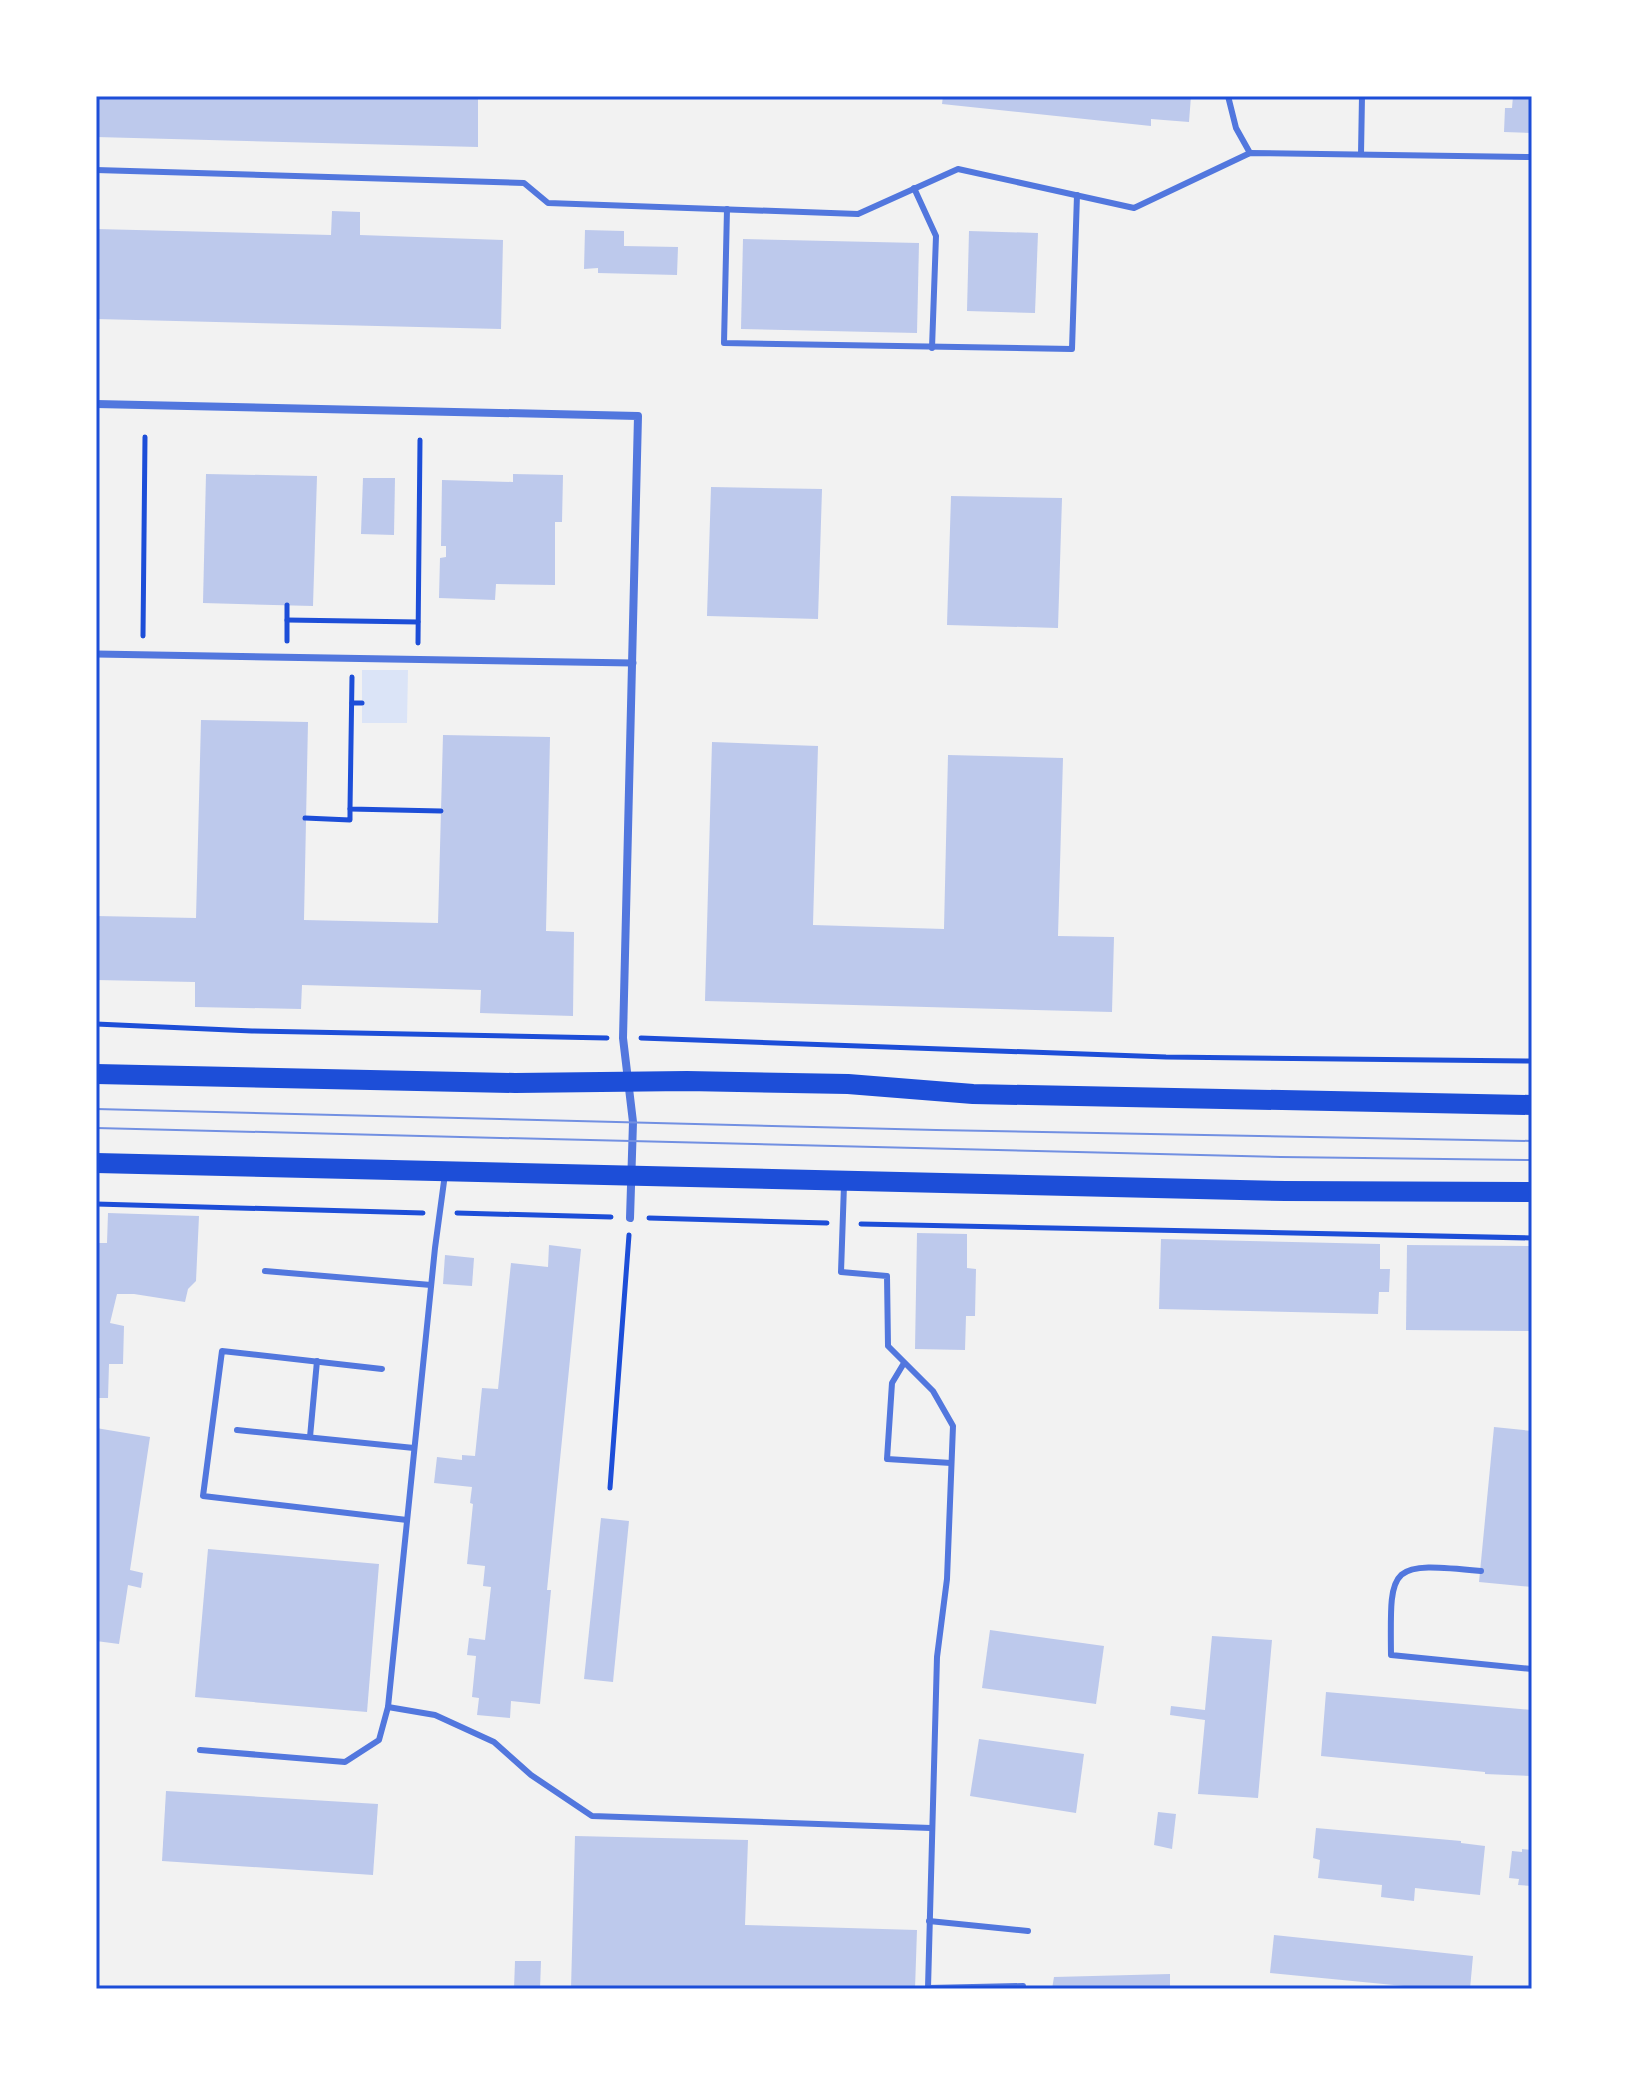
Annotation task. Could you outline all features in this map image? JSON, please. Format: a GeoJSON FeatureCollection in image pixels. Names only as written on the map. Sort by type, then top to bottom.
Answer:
{"type":"FeatureCollection","features":[{"type":"Feature","properties":{"kind":"main road"},"geometry":{"type":"LineString","coordinates":[[96,1074],[515,1083],[848,1084],[989,1095],[1532,1105]]}},
{"type":"Feature","properties":{"kind":"main road"},"geometry":{"type":"LineString","coordinates":[[96,1163],[1285,1191],[1532,1192]]}},
{"type":"Feature","properties":{"kind":"street"},"geometry":{"type":"LineString","coordinates":[[96,404],[638,416],[623,1038],[633,1122],[630,1218]]}},
{"type":"Feature","properties":{"kind":"street"},"geometry":{"type":"LineString","coordinates":[[96,654],[633,663]]}},
{"type":"Feature","properties":{"kind":"lane"},"geometry":{"type":"LineString","coordinates":[[1228,96],[1236,128],[1250,153]]}},
{"type":"Feature","properties":{"kind":"lane"},"geometry":{"type":"LineString","coordinates":[[1361,154],[1362,96]]}},
{"type":"Feature","properties":{"kind":"lane"},"geometry":{"type":"LineString","coordinates":[[96,170],[524,183],[548,203],[858,214],[958,169],[1134,208],[1250,153],[1532,157]]}},
{"type":"Feature","properties":{"kind":"lane"},"geometry":{"type":"LineString","coordinates":[[914,188],[936,236],[932,348]]}},
{"type":"Feature","properties":{"kind":"lane"},"geometry":{"type":"LineString","coordinates":[[727,209],[724,343],[1072,349],[1077,195]]}},
{"type":"Feature","properties":{"kind":"lane"},"geometry":{"type":"LineString","coordinates":[[200,1750],[345,1762],[379,1740],[388,1707],[431,1285],[446,1170]]}},
{"type":"Feature","properties":{"kind":"lane"},"geometry":{"type":"LineString","coordinates":[[844,1180],[841,1272],[887,1276],[888,1346],[933,1391],[953,1426],[947,1579],[937,1657],[928,1989],[1023,1986]]}},
{"type":"Feature","properties":{"kind":"lane"},"geometry":{"type":"LineString","coordinates":[[265,1271],[431,1285]]}},
{"type":"Feature","properties":{"kind":"lane"},"geometry":{"type":"LineString","coordinates":[[382,1369],[222,1351],[203,1496],[407,1520]]}},
{"type":"Feature","properties":{"kind":"lane"},"geometry":{"type":"LineString","coordinates":[[310,1437],[317,1361]]}},
{"type":"Feature","properties":{"kind":"lane"},"geometry":{"type":"LineString","coordinates":[[904,1363],[892,1383],[887,1459],[951,1463]]}},
{"type":"Feature","properties":{"kind":"lane"},"geometry":{"type":"LineString","coordinates":[[237,1430],[414,1448]]}},
{"type":"Feature","properties":{"kind":"lane"},"geometry":{"type":"LineString","coordinates":[[1481,1571],[1427,1567],[1404,1571],[1396,1580],[1390,1596],[1391,1655],[1532,1669]]}},
{"type":"Feature","properties":{"kind":"lane"},"geometry":{"type":"LineString","coordinates":[[388,1707],[435,1715],[494,1742],[531,1775],[592,1816],[931,1828]]}},
{"type":"Feature","properties":{"kind":"lane"},"geometry":{"type":"LineString","coordinates":[[929,1921],[1028,1931]]}},
{"type":"Feature","properties":{"kind":"path"},"geometry":{"type":"LineString","coordinates":[[143,656],[145,437]]}},
{"type":"Feature","properties":{"kind":"path"},"geometry":{"type":"LineString","coordinates":[[418,660],[420,440]]}},
{"type":"Feature","properties":{"kind":"path"},"geometry":{"type":"LineString","coordinates":[[287,605],[287,620],[418,622]]}},
{"type":"Feature","properties":{"kind":"path"},"geometry":{"type":"LineString","coordinates":[[305,818],[350,820],[352,659]]}},
{"type":"Feature","properties":{"kind":"path"},"geometry":{"type":"LineString","coordinates":[[352,703],[362,703]]}},
{"type":"Feature","properties":{"kind":"path"},"geometry":{"type":"LineString","coordinates":[[350,809],[441,811]]}},
{"type":"Feature","properties":{"kind":"path"},"geometry":{"type":"LineString","coordinates":[[96,1024],[1166,1057],[1532,1061]]}},
{"type":"Feature","properties":{"kind":"path"},"geometry":{"type":"LineString","coordinates":[[96,1204],[1532,1238]]}},
{"type":"Feature","properties":{"kind":"path"},"geometry":{"type":"LineString","coordinates":[[610,1488],[630,1218]]}},
{"type":"Feature","properties":{"kind":"shaded area"},"geometry":{"type":"Polygon","coordinates":[[[362,670],[408,670],[407,723],[362,723],[362,670]]]}},
{"type":"Feature","properties":{"kind":"building"},"geometry":{"type":"Polygon","coordinates":[[[96,96],[478,96],[478,147],[96,137],[96,96]]]}},
{"type":"Feature","properties":{"kind":"building"},"geometry":{"type":"Polygon","coordinates":[[[943,96],[1191,96],[1189,122],[1151,119],[1151,126],[942,104],[943,96]]]}},
{"type":"Feature","properties":{"kind":"building"},"geometry":{"type":"Polygon","coordinates":[[[1513,96],[1532,96],[1532,133],[1504,132],[1505,108],[1512,108],[1513,96]]]}},
{"type":"Feature","properties":{"kind":"building"},"geometry":{"type":"Polygon","coordinates":[[[332,211],[360,212],[360,235],[503,240],[501,329],[96,319],[96,229],[331,235],[332,211]]]}},
{"type":"Feature","properties":{"kind":"building"},"geometry":{"type":"Polygon","coordinates":[[[585,230],[624,231],[624,246],[678,247],[677,275],[598,273],[598,268],[584,269],[585,230]]]}},
{"type":"Feature","properties":{"kind":"building"},"geometry":{"type":"Polygon","coordinates":[[[969,231],[1038,233],[1035,313],[967,311],[969,231]]]}},
{"type":"Feature","properties":{"kind":"building"},"geometry":{"type":"Polygon","coordinates":[[[743,239],[919,243],[917,333],[741,329],[743,239]]]}},
{"type":"Feature","properties":{"kind":"building"},"geometry":{"type":"Polygon","coordinates":[[[206,474],[317,476],[313,606],[203,603],[206,474]]]}},
{"type":"Feature","properties":{"kind":"building"},"geometry":{"type":"Polygon","coordinates":[[[513,474],[563,475],[562,522],[555,522],[555,585],[496,584],[495,600],[439,598],[440,558],[446,557],[446,546],[441,546],[442,480],[513,482],[513,474]]]}},
{"type":"Feature","properties":{"kind":"building"},"geometry":{"type":"Polygon","coordinates":[[[363,478],[395,478],[394,535],[361,534],[363,478]]]}},
{"type":"Feature","properties":{"kind":"building"},"geometry":{"type":"Polygon","coordinates":[[[711,487],[822,489],[818,619],[707,616],[711,487]]]}},
{"type":"Feature","properties":{"kind":"building"},"geometry":{"type":"Polygon","coordinates":[[[951,496],[1062,498],[1058,628],[947,625],[951,496]]]}},
{"type":"Feature","properties":{"kind":"building"},"geometry":{"type":"Polygon","coordinates":[[[201,720],[308,722],[304,920],[438,923],[443,735],[550,737],[546,931],[574,932],[573,1016],[480,1013],[481,990],[302,985],[301,1009],[195,1007],[195,982],[96,980],[96,916],[196,918],[201,720]]]}},
{"type":"Feature","properties":{"kind":"building"},"geometry":{"type":"Polygon","coordinates":[[[712,742],[818,746],[813,925],[944,929],[948,755],[1063,758],[1058,936],[1114,937],[1112,1012],[705,1001],[712,742]]]}},
{"type":"Feature","properties":{"kind":"building"},"geometry":{"type":"Polygon","coordinates":[[[108,1213],[199,1216],[196,1281],[188,1289],[185,1302],[117,1294],[110,1323],[124,1326],[123,1364],[109,1364],[108,1398],[96,1398],[96,1243],[107,1243],[108,1213]]]}},
{"type":"Feature","properties":{"kind":"building"},"geometry":{"type":"Polygon","coordinates":[[[917,1233],[967,1234],[967,1268],[976,1269],[975,1316],[966,1316],[965,1350],[915,1349],[917,1233]]]}},
{"type":"Feature","properties":{"kind":"building"},"geometry":{"type":"Polygon","coordinates":[[[1161,1239],[1380,1244],[1380,1269],[1390,1269],[1389,1292],[1379,1292],[1378,1314],[1159,1309],[1161,1239]]]}},
{"type":"Feature","properties":{"kind":"building"},"geometry":{"type":"Polygon","coordinates":[[[549,1245],[581,1249],[547,1590],[551,1590],[540,1704],[511,1701],[510,1718],[477,1715],[479,1698],[472,1697],[476,1656],[467,1655],[469,1638],[485,1640],[491,1587],[483,1586],[485,1566],[467,1564],[472,1487],[434,1483],[437,1457],[462,1460],[462,1455],[475,1456],[482,1388],[498,1389],[511,1263],[548,1267],[549,1245]]]}},
{"type":"Feature","properties":{"kind":"building"},"geometry":{"type":"Polygon","coordinates":[[[1407,1245],[1532,1246],[1532,1331],[1406,1330],[1407,1245]]]}},
{"type":"Feature","properties":{"kind":"building"},"geometry":{"type":"Polygon","coordinates":[[[445,1255],[474,1258],[472,1286],[443,1284],[445,1255]]]}},
{"type":"Feature","properties":{"kind":"building"},"geometry":{"type":"Polygon","coordinates":[[[1494,1427],[1532,1431],[1532,1587],[1479,1582],[1494,1427]]]}},
{"type":"Feature","properties":{"kind":"building"},"geometry":{"type":"Polygon","coordinates":[[[96,1428],[150,1437],[130,1570],[143,1573],[141,1588],[128,1585],[119,1644],[96,1641],[96,1428]]]}},
{"type":"Feature","properties":{"kind":"building"},"geometry":{"type":"Polygon","coordinates":[[[601,1518],[629,1521],[613,1682],[584,1679],[601,1518]]]}},
{"type":"Feature","properties":{"kind":"building"},"geometry":{"type":"Polygon","coordinates":[[[208,1549],[379,1564],[367,1712],[195,1697],[208,1549]]]}},
{"type":"Feature","properties":{"kind":"building"},"geometry":{"type":"Polygon","coordinates":[[[990,1630],[1104,1646],[1096,1704],[982,1688],[990,1630]]]}},
{"type":"Feature","properties":{"kind":"building"},"geometry":{"type":"Polygon","coordinates":[[[1212,1636],[1272,1640],[1258,1798],[1198,1794],[1205,1720],[1170,1715],[1171,1706],[1205,1710],[1212,1636]]]}},
{"type":"Feature","properties":{"kind":"building"},"geometry":{"type":"Polygon","coordinates":[[[1326,1692],[1532,1710],[1532,1776],[1485,1774],[1321,1756],[1326,1692]]]}},
{"type":"Feature","properties":{"kind":"building"},"geometry":{"type":"Polygon","coordinates":[[[979,1739],[1084,1754],[1076,1813],[970,1796],[979,1739]]]}},
{"type":"Feature","properties":{"kind":"building"},"geometry":{"type":"Polygon","coordinates":[[[166,1791],[378,1804],[373,1875],[162,1861],[166,1791]]]}},
{"type":"Feature","properties":{"kind":"building"},"geometry":{"type":"Polygon","coordinates":[[[1158,1812],[1176,1814],[1172,1849],[1154,1845],[1158,1812]]]}},
{"type":"Feature","properties":{"kind":"building"},"geometry":{"type":"Polygon","coordinates":[[[1316,1828],[1461,1841],[1485,1846],[1480,1895],[1415,1888],[1414,1901],[1381,1897],[1382,1885],[1318,1878],[1320,1860],[1313,1858],[1316,1828]]]}},
{"type":"Feature","properties":{"kind":"building"},"geometry":{"type":"Polygon","coordinates":[[[575,1836],[748,1840],[745,1925],[917,1930],[915,1989],[571,1989],[575,1836]]]}},
{"type":"Feature","properties":{"kind":"building"},"geometry":{"type":"Polygon","coordinates":[[[1522,1849],[1532,1850],[1532,1886],[1518,1885],[1519,1879],[1509,1878],[1512,1851],[1522,1852],[1522,1849]]]}},
{"type":"Feature","properties":{"kind":"building"},"geometry":{"type":"Polygon","coordinates":[[[1274,1935],[1473,1956],[1470,1989],[1435,1989],[1270,1973],[1274,1935]]]}},
{"type":"Feature","properties":{"kind":"building"},"geometry":{"type":"Polygon","coordinates":[[[515,1961],[541,1961],[540,1989],[514,1989],[515,1961]]]}},
{"type":"Feature","properties":{"kind":"building"},"geometry":{"type":"Polygon","coordinates":[[[1170,1974],[1170,1989],[1052,1989],[1054,1977],[1170,1974]]]}},
{"type":"Feature","properties":{"kind":"tram line"},"geometry":{"type":"LineString","coordinates":[[96,1109],[1532,1141]]}},
{"type":"Feature","properties":{"kind":"tram line"},"geometry":{"type":"LineString","coordinates":[[96,1128],[1281,1157],[1532,1160]]}}]}
